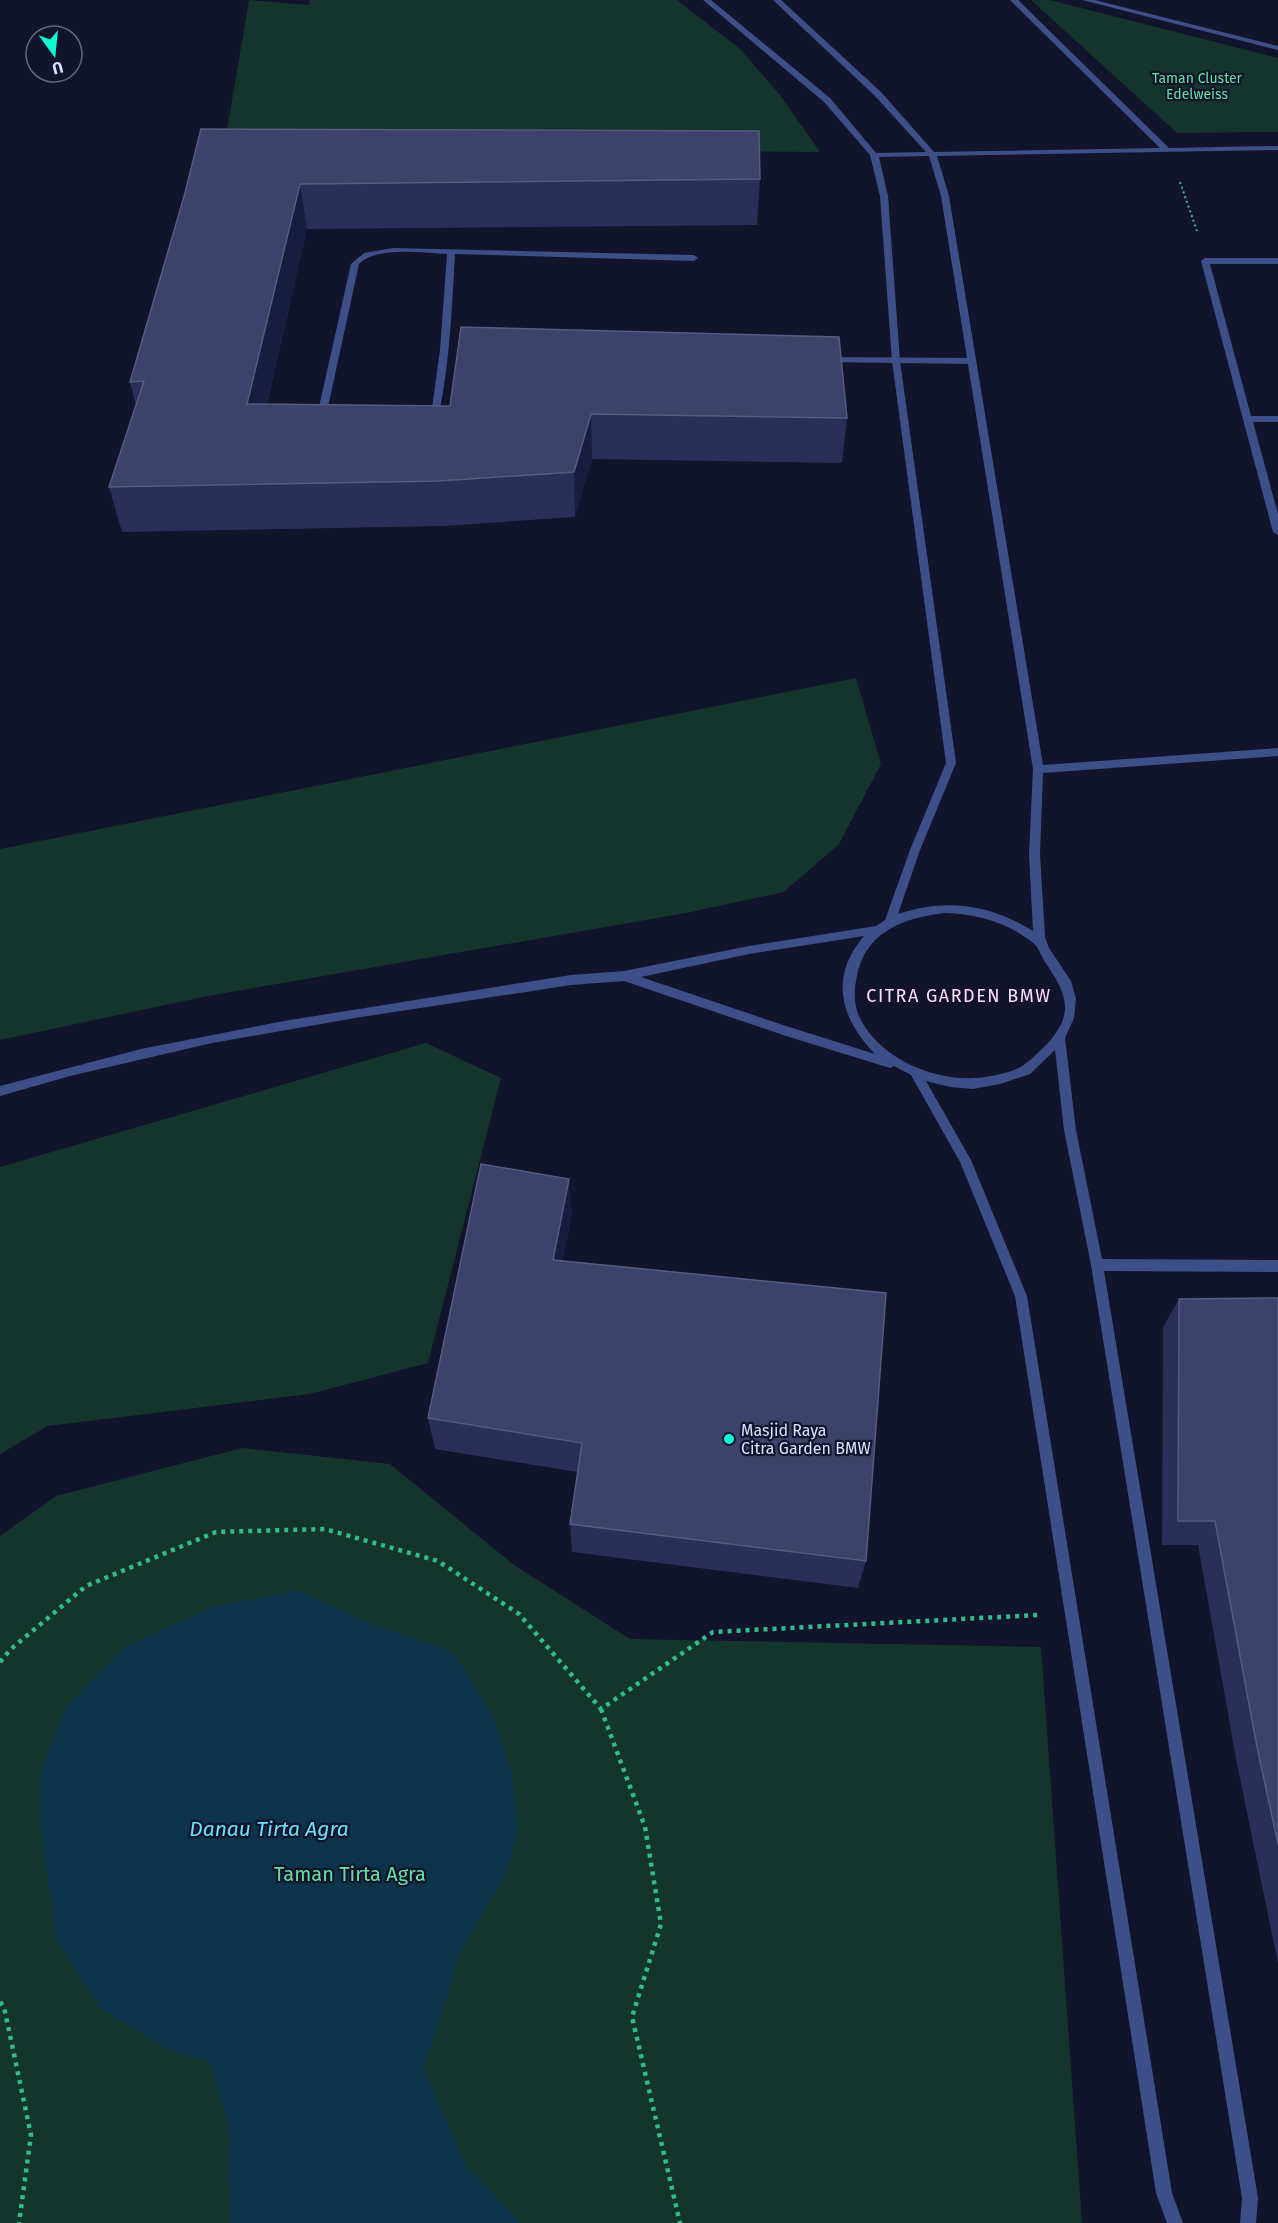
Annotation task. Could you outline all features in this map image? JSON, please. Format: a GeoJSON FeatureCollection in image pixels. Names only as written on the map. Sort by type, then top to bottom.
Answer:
{"type":"FeatureCollection","features":[{"type":"Feature","properties":{"kind":"street"},"geometry":{"type":"LineString","coordinates":[[707,0],[826,99],[874,155],[884,196],[896,361],[951,763],[915,850],[890,921]]}},
{"type":"Feature","properties":{"kind":"street"},"geometry":{"type":"LineString","coordinates":[[777,0],[878,94],[933,155],[945,196],[1038,769],[1033,851],[1041,942]]}},
{"type":"Feature","properties":{"kind":"street"},"geometry":{"type":"LineString","coordinates":[[1014,0],[1167,150]]}},
{"type":"Feature","properties":{"kind":"street"},"geometry":{"type":"LineString","coordinates":[[1086,0],[1278,48]]}},
{"type":"Feature","properties":{"kind":"street"},"geometry":{"type":"LineString","coordinates":[[874,155],[1278,148]]}},
{"type":"Feature","properties":{"kind":"street"},"geometry":{"type":"LineString","coordinates":[[339,418],[329,416],[323,407],[354,264],[358,258],[373,252],[393,250],[694,258]]}},
{"type":"Feature","properties":{"kind":"street"},"geometry":{"type":"LineString","coordinates":[[415,417],[426,416],[436,408],[449,357],[451,251]]}},
{"type":"Feature","properties":{"kind":"street"},"geometry":{"type":"LineString","coordinates":[[1278,261],[1205,261],[1278,532]]}},
{"type":"Feature","properties":{"kind":"street"},"geometry":{"type":"LineString","coordinates":[[813,360],[972,361]]}},
{"type":"Feature","properties":{"kind":"street"},"geometry":{"type":"LineString","coordinates":[[1249,419],[1278,419]]}},
{"type":"Feature","properties":{"kind":"street"},"geometry":{"type":"LineString","coordinates":[[1038,769],[1278,752]]}},
{"type":"Feature","properties":{"kind":"street"},"geometry":{"type":"LineString","coordinates":[[897,1065],[869,1041],[851,1012],[847,982],[856,954],[877,930],[890,921],[929,908],[974,909],[1015,924],[1041,942],[1065,978],[1070,1010],[1060,1040],[1071,1130],[1097,1265],[1250,2198],[1248,2223]]}},
{"type":"Feature","properties":{"kind":"street"},"geometry":{"type":"LineString","coordinates":[[0,1091],[92,1063],[184,1042],[571,980],[624,976],[749,950],[877,930]]}},
{"type":"Feature","properties":{"kind":"street"},"geometry":{"type":"LineString","coordinates":[[624,976],[786,1031],[897,1065],[917,1075],[974,1084],[1025,1071],[1060,1040]]}},
{"type":"Feature","properties":{"kind":"street"},"geometry":{"type":"LineString","coordinates":[[917,1075],[965,1160],[991,1218],[1021,1296],[1164,2193],[1175,2223]]}},
{"type":"Feature","properties":{"kind":"street"},"geometry":{"type":"LineString","coordinates":[[1097,1265],[1278,1266]]}},
{"type":"Feature","properties":{"kind":"path"},"geometry":{"type":"LineString","coordinates":[[0,1662],[11,1649],[86,1586],[216,1532],[325,1529],[438,1561],[519,1614],[601,1709],[645,1827],[661,1924],[632,2017],[647,2088],[680,2210],[680,2223]]}},
{"type":"Feature","properties":{"kind":"path"},"geometry":{"type":"LineString","coordinates":[[601,1709],[713,1632],[1071,1613]]}},
{"type":"Feature","properties":{"kind":"path"},"geometry":{"type":"LineString","coordinates":[[0,2002],[4,2007],[31,2135],[19,2223]]}},
{"type":"Feature","properties":{"kind":"green space"},"geometry":{"type":"Polygon","coordinates":[[[249,0],[309,5],[310,0],[677,0],[740,49],[780,95],[820,152],[224,148],[249,0]]]}},
{"type":"Feature","properties":{"kind":"green space","name":"Taman Cluster Edelweiss"},"geometry":{"type":"Polygon","coordinates":[[[1031,0],[1050,0],[1278,58],[1278,132],[1177,133],[1031,0]]]}},
{"type":"Feature","properties":{"kind":"green space"},"geometry":{"type":"Polygon","coordinates":[[[856,678],[881,764],[839,844],[784,892],[686,913],[208,996],[0,1040],[0,849],[856,678]]]}},
{"type":"Feature","properties":{"kind":"green space"},"geometry":{"type":"Polygon","coordinates":[[[426,1043],[501,1078],[428,1363],[310,1394],[48,1426],[0,1454],[0,1167],[426,1043]]]}},
{"type":"Feature","properties":{"kind":"green space","name":"Taman Tirta Agra"},"geometry":{"type":"Polygon","coordinates":[[[242,1448],[390,1464],[514,1565],[630,1639],[1041,1647],[1082,2223],[0,2223],[0,1536],[56,1496],[242,1448]]]}},
{"type":"Feature","properties":{"kind":"water","name":"Danau Tirta Agra"},"geometry":{"type":"Polygon","coordinates":[[[297,1590],[373,1624],[453,1652],[493,1716],[512,1775],[518,1830],[506,1874],[461,1951],[424,2069],[466,2165],[521,2223],[230,2223],[228,2123],[209,2062],[172,2052],[101,2009],[56,1940],[41,1832],[41,1770],[66,1707],[125,1646],[212,1607],[297,1590]]]}},
{"type":"Feature","properties":{"kind":"building"},"geometry":{"type":"Polygon","coordinates":[[[201,129],[759,131],[760,179],[300,184],[247,404],[450,406],[461,327],[839,337],[847,418],[591,414],[574,472],[439,481],[109,487],[144,381],[130,382],[185,193],[201,129]]]}},
{"type":"Feature","properties":{"kind":"building"},"geometry":{"type":"Polygon","coordinates":[[[481,1164],[569,1179],[553,1260],[886,1293],[866,1561],[570,1524],[582,1443],[428,1418],[481,1164]]]}},
{"type":"Feature","properties":{"kind":"building"},"geometry":{"type":"Polygon","coordinates":[[[1278,1298],[1278,1844],[1257,1747],[1215,1521],[1178,1521],[1179,1299],[1278,1298]]]}},
{"type":"Feature","properties":{"kind":"place","name":"Masjid Raya Citra Garden BMW"},"geometry":{"type":"Point","coordinates":[729,1439]}},
{"type":"Feature","properties":{"kind":"district","name":"CITRA GARDEN BMW"},"geometry":{"type":"Point","coordinates":[959,996]}}]}
